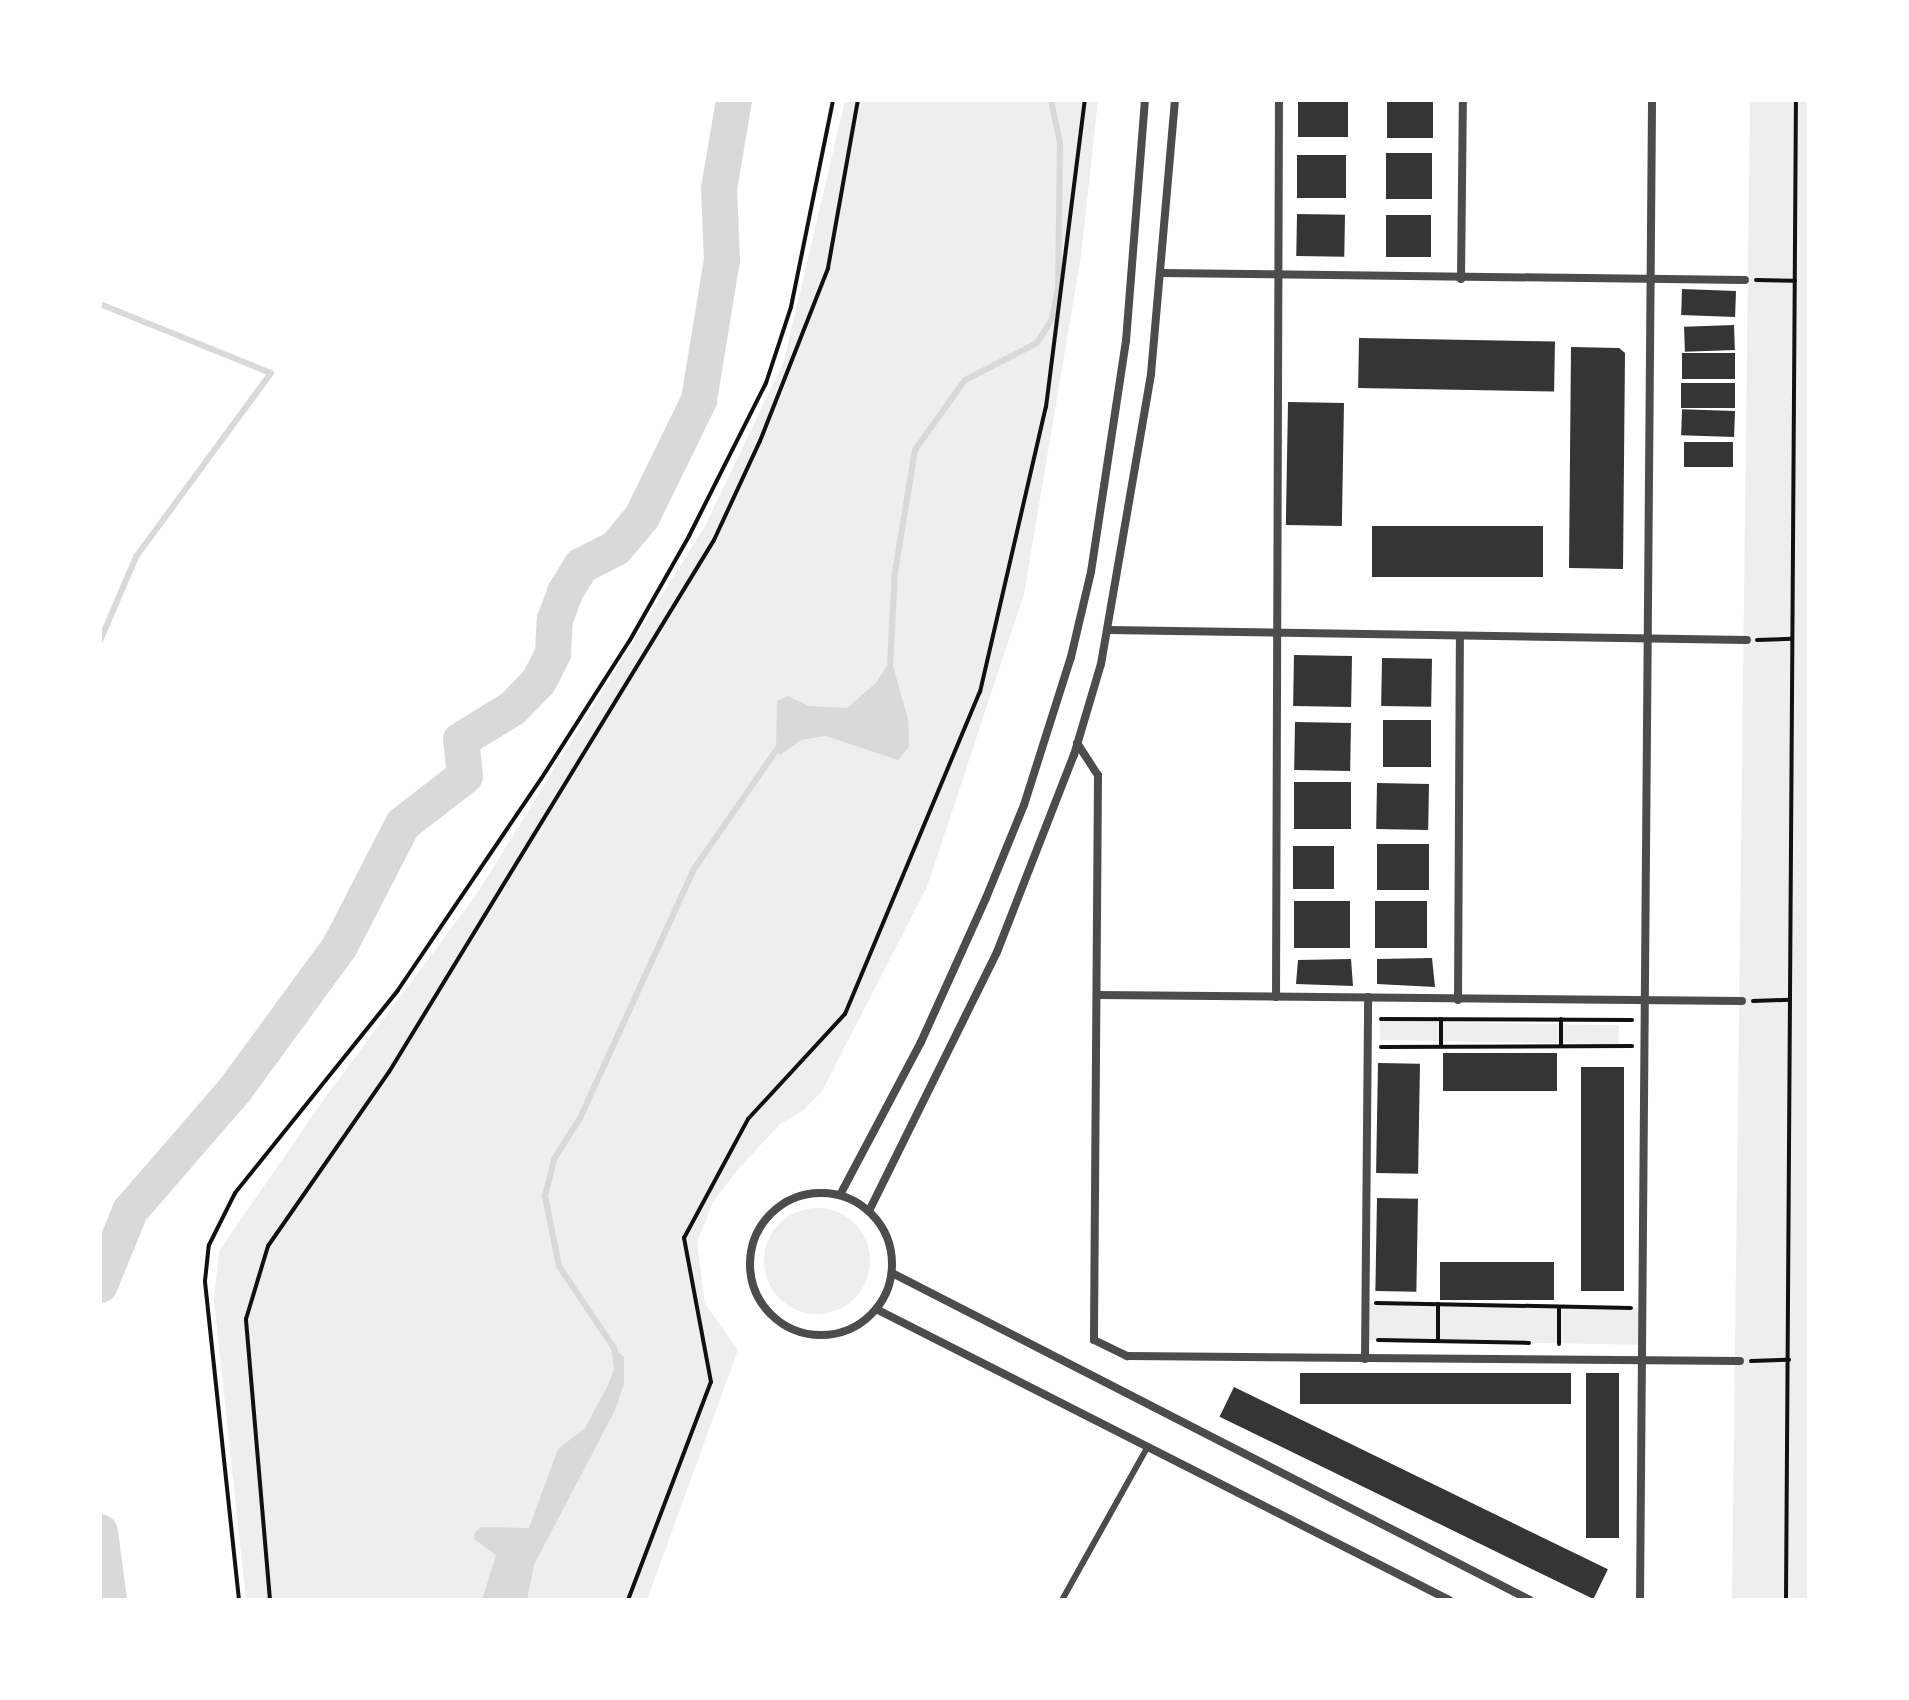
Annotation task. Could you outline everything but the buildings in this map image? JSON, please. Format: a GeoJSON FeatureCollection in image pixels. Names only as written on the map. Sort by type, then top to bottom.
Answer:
{"type":"FeatureCollection","features":[{"type":"Feature","properties":{"kind":"street"},"geometry":{"type":"LineString","coordinates":[[840,1195],[921,1042],[986,898],[1024,805],[1071,657],[1091,572],[1126,341],[1145,100]]}},
{"type":"Feature","properties":{"kind":"street"},"geometry":{"type":"LineString","coordinates":[[869,1211],[997,952],[1077,743],[1109,630],[1139,467],[1161,273],[1175,100]]}},
{"type":"Feature","properties":{"kind":"street"},"geometry":{"type":"LineString","coordinates":[[1276,997],[1278,633],[1275,278],[1279,100]]}},
{"type":"Feature","properties":{"kind":"street"},"geometry":{"type":"LineString","coordinates":[[1461,279],[1463,100]]}},
{"type":"Feature","properties":{"kind":"street"},"geometry":{"type":"LineString","coordinates":[[1640,1600],[1652,100]]}},
{"type":"Feature","properties":{"kind":"street"},"geometry":{"type":"LineString","coordinates":[[1161,273],[1275,278],[1745,280]]}},
{"type":"Feature","properties":{"kind":"street"},"geometry":{"type":"LineString","coordinates":[[1109,630],[1747,640]]}},
{"type":"Feature","properties":{"kind":"street"},"geometry":{"type":"LineString","coordinates":[[1458,1000],[1460,637]]}},
{"type":"Feature","properties":{"kind":"street"},"geometry":{"type":"LineString","coordinates":[[1077,743],[1098,775],[1094,1340],[1127,1356],[1740,1361]]}},
{"type":"Feature","properties":{"kind":"street"},"geometry":{"type":"LineString","coordinates":[[1097,995],[1742,1001]]}},
{"type":"Feature","properties":{"kind":"street"},"geometry":{"type":"LineString","coordinates":[[1365,1359],[1368,997]]}},
{"type":"Feature","properties":{"kind":"street"},"geometry":{"type":"LineString","coordinates":[[805,1194],[840,1195],[869,1211],[888,1240],[892,1273],[876,1309],[849,1329],[809,1334],[774,1317],[751,1277],[751,1252],[759,1228],[782,1204],[805,1194]]}},
{"type":"Feature","properties":{"kind":"street"},"geometry":{"type":"LineString","coordinates":[[892,1273],[932,1298],[1530,1600]]}},
{"type":"Feature","properties":{"kind":"street"},"geometry":{"type":"LineString","coordinates":[[876,1309],[1449,1600]]}},
{"type":"Feature","properties":{"kind":"lane"},"geometry":{"type":"LineString","coordinates":[[1062,1600],[1147,1448]]}},
{"type":"Feature","properties":{"kind":"path"},"geometry":{"type":"LineString","coordinates":[[239,1600],[205,1281],[209,1245],[235,1193],[398,990],[630,640],[689,536],[766,383],[791,307],[833,100]]}},
{"type":"Feature","properties":{"kind":"path"},"geometry":{"type":"LineString","coordinates":[[270,1600],[246,1319],[268,1246],[389,1072],[714,540],[760,441],[828,268],[858,100]]}},
{"type":"Feature","properties":{"kind":"path"},"geometry":{"type":"LineString","coordinates":[[628,1600],[711,1382],[684,1238],[748,1119],[845,1014],[980,692],[1046,407],[1085,100]]}},
{"type":"Feature","properties":{"kind":"path"},"geometry":{"type":"LineString","coordinates":[[1786,1600],[1796,100]]}},
{"type":"Feature","properties":{"kind":"path"},"geometry":{"type":"LineString","coordinates":[[1745,280],[1795,281]]}},
{"type":"Feature","properties":{"kind":"path"},"geometry":{"type":"LineString","coordinates":[[1747,640],[1792,639]]}},
{"type":"Feature","properties":{"kind":"path"},"geometry":{"type":"LineString","coordinates":[[1742,1001],[1790,1000]]}},
{"type":"Feature","properties":{"kind":"path"},"geometry":{"type":"LineString","coordinates":[[1369,1019],[1646,1020]]}},
{"type":"Feature","properties":{"kind":"path"},"geometry":{"type":"LineString","coordinates":[[1441,1019],[1441,1046]]}},
{"type":"Feature","properties":{"kind":"path"},"geometry":{"type":"LineString","coordinates":[[1561,1019],[1561,1045]]}},
{"type":"Feature","properties":{"kind":"path"},"geometry":{"type":"LineString","coordinates":[[1367,1048],[1645,1046]]}},
{"type":"Feature","properties":{"kind":"path"},"geometry":{"type":"LineString","coordinates":[[1366,1303],[1644,1308]]}},
{"type":"Feature","properties":{"kind":"path"},"geometry":{"type":"LineString","coordinates":[[1438,1304],[1438,1341]]}},
{"type":"Feature","properties":{"kind":"path"},"geometry":{"type":"LineString","coordinates":[[1559,1307],[1559,1344]]}},
{"type":"Feature","properties":{"kind":"path"},"geometry":{"type":"LineString","coordinates":[[1366,1340],[1573,1344]]}},
{"type":"Feature","properties":{"kind":"path"},"geometry":{"type":"LineString","coordinates":[[1740,1361],[1789,1360]]}},
{"type":"Feature","properties":{"kind":"shaded area"},"geometry":{"type":"Polygon","coordinates":[[[845,100],[1098,100],[1081,256],[1024,594],[927,887],[822,1091],[804,1110],[780,1124],[735,1173],[713,1202],[697,1242],[705,1304],[738,1350],[647,1600],[246,1600],[214,1300],[219,1251],[327,1095],[476,895],[705,526],[784,361],[845,100]]]}},
{"type":"Feature","properties":{"kind":"shaded area"},"geometry":{"type":"Polygon","coordinates":[[[1750,100],[1809,100],[1809,1600],[1732,1600],[1750,100]]]}},
{"type":"Feature","properties":{"kind":"shaded area"},"geometry":{"type":"Polygon","coordinates":[[[891,659],[908,719],[909,747],[898,760],[826,736],[801,740],[780,755],[776,751],[777,701],[788,696],[809,706],[847,708],[876,683],[891,659]]]}},
{"type":"Feature","properties":{"kind":"shaded area"},"geometry":{"type":"Polygon","coordinates":[[[1380,1021],[1619,1025],[1619,1044],[1380,1040],[1380,1021]]]}},
{"type":"Feature","properties":{"kind":"shaded area"},"geometry":{"type":"Polygon","coordinates":[[[817,1208],[837,1212],[855,1223],[866,1241],[870,1261],[866,1281],[855,1299],[837,1310],[817,1314],[797,1310],[779,1299],[768,1281],[764,1261],[768,1241],[779,1223],[797,1212],[817,1208]]]}},
{"type":"Feature","properties":{"kind":"shaded area"},"geometry":{"type":"Polygon","coordinates":[[[1366,1303],[1644,1308],[1643,1345],[1365,1340],[1366,1303]]]}},
{"type":"Feature","properties":{"kind":"shaded area"},"geometry":{"type":"Polygon","coordinates":[[[614,1348],[624,1357],[624,1384],[615,1410],[534,1565],[527,1600],[482,1600],[496,1555],[474,1539],[475,1532],[481,1527],[529,1528],[558,1449],[585,1428],[608,1385],[616,1364],[614,1348]]]}},
{"type":"Feature","properties":{"kind":"waterway"},"geometry":{"type":"LineString","coordinates":[[100,1285],[130,1211],[234,1091],[340,946],[403,824],[465,776],[461,740],[513,708],[539,681],[553,653],[555,620],[565,592],[581,566],[616,548],[642,517],[699,400],[722,260],[719,189],[734,100]]}},
{"type":"Feature","properties":{"kind":"waterway"},"geometry":{"type":"LineString","coordinates":[[890,664],[895,572],[915,450],[965,380],[1037,343],[1052,319],[1058,288],[1060,143],[1051,100]]}},
{"type":"Feature","properties":{"kind":"waterway"},"geometry":{"type":"LineString","coordinates":[[100,304],[271,373],[136,557],[100,641]]}},
{"type":"Feature","properties":{"kind":"waterway"},"geometry":{"type":"LineString","coordinates":[[617,1371],[614,1348],[559,1266],[545,1196],[554,1159],[580,1118],[694,869],[780,745]]}},
{"type":"Feature","properties":{"kind":"waterway"},"geometry":{"type":"LineString","coordinates":[[100,1532],[109,1600]]}}]}
